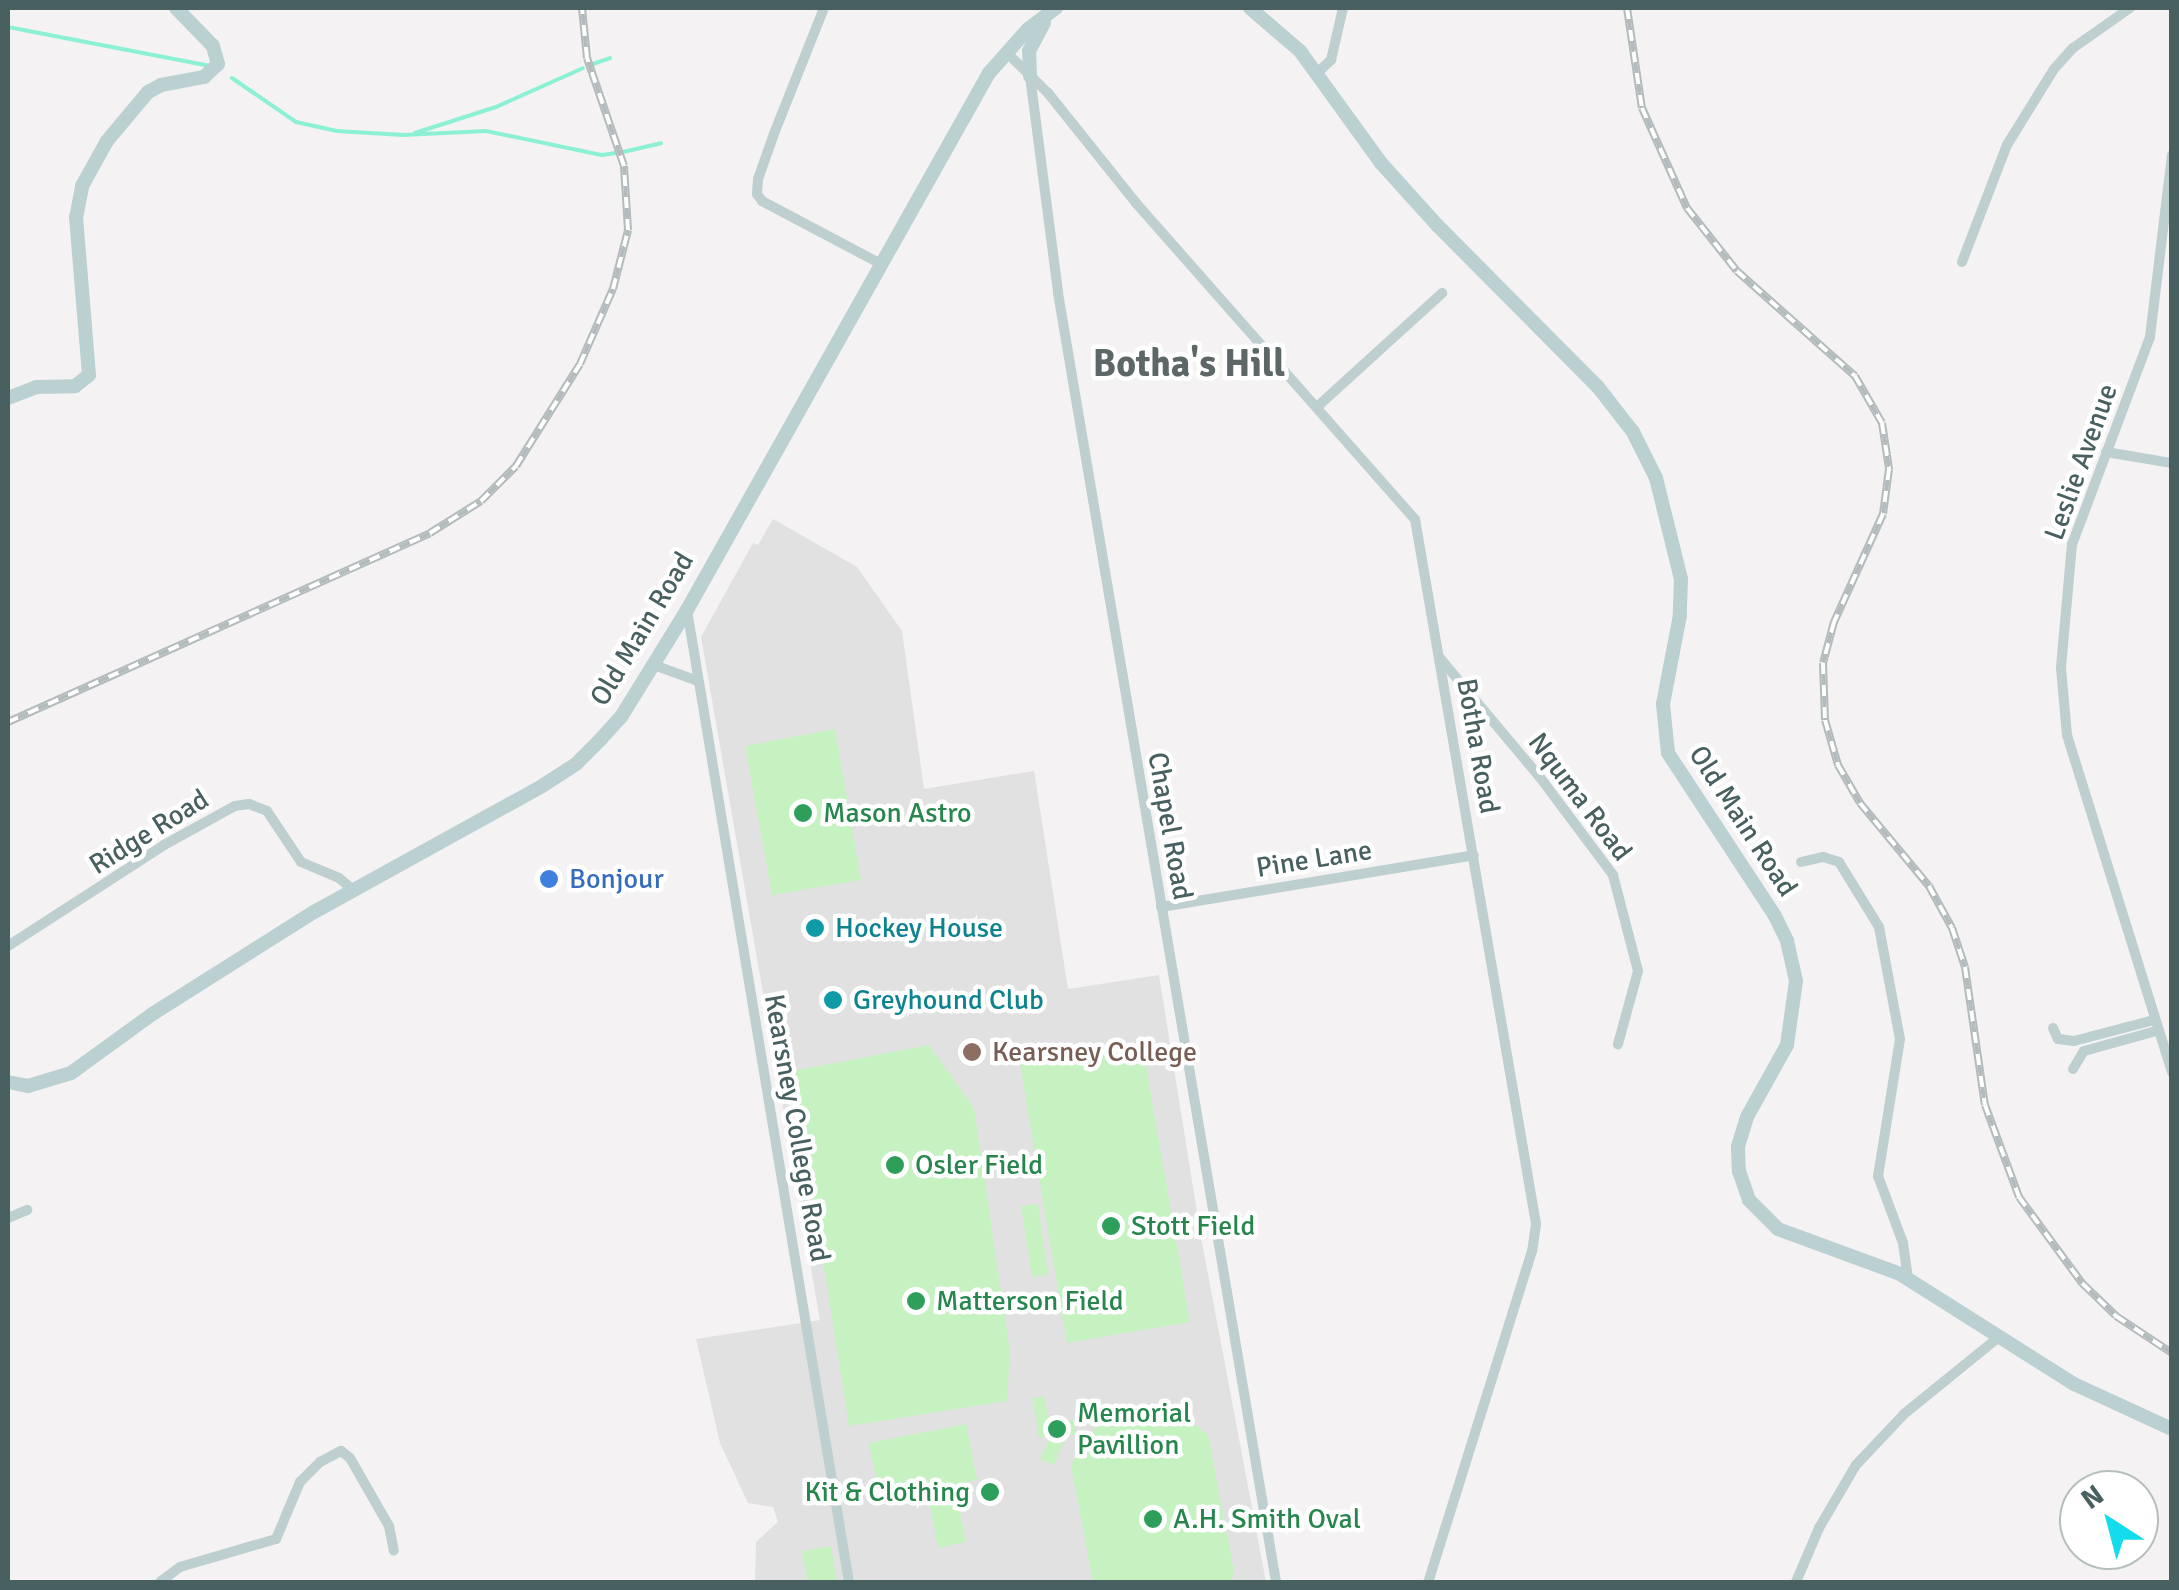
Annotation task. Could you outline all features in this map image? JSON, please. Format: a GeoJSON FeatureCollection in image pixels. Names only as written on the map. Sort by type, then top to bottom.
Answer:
{"type":"FeatureCollection","features":[{"type":"Feature","properties":{"kind":"main road"},"geometry":{"type":"LineString","coordinates":[[8,398],[36,387],[75,386],[89,375],[76,218],[82,186],[92,164],[148,92],[160,85],[204,77],[218,64],[213,46],[176,8]]}},
{"type":"Feature","properties":{"kind":"main road"},"geometry":{"type":"LineString","coordinates":[[1030,76],[1032,41],[1057,8]]}},
{"type":"Feature","properties":{"kind":"main road","name":"Old Main Road"},"geometry":{"type":"LineString","coordinates":[[8,1082],[39,1084],[71,1073],[154,1013],[352,889],[576,764],[621,717],[688,610],[881,264],[1006,52],[1057,8]]}},
{"type":"Feature","properties":{"kind":"main road","name":"Old Main Road"},"geometry":{"type":"LineString","coordinates":[[1250,8],[1282,32],[1381,163],[1437,226],[1550,334],[1619,412],[1656,478],[1681,579],[1680,615],[1662,704],[1668,753],[1775,916],[1787,941],[1796,982],[1793,1025],[1787,1044],[1742,1130],[1738,1154],[1741,1181],[1754,1208],[1778,1229],[1908,1279],[2074,1384],[2172,1429]]}},
{"type":"Feature","properties":{"kind":"street"},"geometry":{"type":"LineString","coordinates":[[824,8],[763,163],[757,194],[881,264]]}},
{"type":"Feature","properties":{"kind":"street"},"geometry":{"type":"LineString","coordinates":[[1316,74],[1330,60],[1342,8]]}},
{"type":"Feature","properties":{"kind":"street"},"geometry":{"type":"LineString","coordinates":[[1962,262],[2007,146],[2054,69],[2073,48],[2130,8]]}},
{"type":"Feature","properties":{"kind":"street","name":"Botha Road"},"geometry":{"type":"LineString","coordinates":[[1006,52],[1415,519],[1536,1233],[1428,1582]]}},
{"type":"Feature","properties":{"kind":"street","name":"Chapel Road"},"geometry":{"type":"LineString","coordinates":[[1030,76],[1058,293],[1276,1582]]}},
{"type":"Feature","properties":{"kind":"street","name":"Leslie Avenue"},"geometry":{"type":"LineString","coordinates":[[2172,155],[2150,337],[2080,519],[2068,567],[2062,636],[2063,714],[2172,1072]]}},
{"type":"Feature","properties":{"kind":"street"},"geometry":{"type":"LineString","coordinates":[[1318,406],[1442,293]]}},
{"type":"Feature","properties":{"kind":"street"},"geometry":{"type":"LineString","coordinates":[[2106,452],[2172,463]]}},
{"type":"Feature","properties":{"kind":"street","name":"Kearsney College Road"},"geometry":{"type":"LineString","coordinates":[[688,610],[849,1582]]}},
{"type":"Feature","properties":{"kind":"street","name":"Nquma Road"},"geometry":{"type":"LineString","coordinates":[[1439,657],[1540,776],[1613,875],[1638,972],[1618,1044]]}},
{"type":"Feature","properties":{"kind":"street"},"geometry":{"type":"LineString","coordinates":[[654,665],[698,681]]}},
{"type":"Feature","properties":{"kind":"street","name":"Ridge Road"},"geometry":{"type":"LineString","coordinates":[[8,946],[164,845],[235,806],[248,804],[267,811],[301,862],[338,878],[352,889]]}},
{"type":"Feature","properties":{"kind":"street","name":"Pine Lane"},"geometry":{"type":"LineString","coordinates":[[1161,907],[1474,855]]}},
{"type":"Feature","properties":{"kind":"street"},"geometry":{"type":"LineString","coordinates":[[1801,862],[1823,858],[1839,862],[1879,927],[1900,1039],[1878,1176],[1903,1243],[1908,1279]]}},
{"type":"Feature","properties":{"kind":"street"},"geometry":{"type":"LineString","coordinates":[[2053,1028],[2058,1039],[2074,1042],[2155,1026]]}},
{"type":"Feature","properties":{"kind":"street"},"geometry":{"type":"LineString","coordinates":[[2074,1069],[2084,1051],[2155,1026]]}},
{"type":"Feature","properties":{"kind":"street"},"geometry":{"type":"LineString","coordinates":[[8,1218],[26,1210]]}},
{"type":"Feature","properties":{"kind":"street"},"geometry":{"type":"LineString","coordinates":[[1796,1582],[1819,1528],[1856,1465],[1904,1414],[1998,1337]]}},
{"type":"Feature","properties":{"kind":"street"},"geometry":{"type":"LineString","coordinates":[[160,1582],[180,1567],[276,1539],[300,1482],[320,1462],[341,1451],[350,1458],[389,1526],[394,1551]]}},
{"type":"Feature","properties":{"kind":"shaded area","name":"Kearsney College"},"geometry":{"type":"Polygon","coordinates":[[[773,519],[857,567],[902,631],[924,789],[1034,771],[1068,989],[1159,975],[1201,1237],[1266,1582],[755,1582],[756,1542],[778,1522],[773,1507],[748,1503],[720,1443],[696,1339],[820,1320],[701,637],[753,543],[758,545],[773,519]]]}},
{"type":"Feature","properties":{"kind":"green space","name":"Mason Astro"},"geometry":{"type":"Polygon","coordinates":[[[835,729],[861,880],[772,895],[745,746],[835,729]]]}},
{"type":"Feature","properties":{"kind":"green space","name":"Stott Field"},"geometry":{"type":"Polygon","coordinates":[[[1142,1043],[1190,1322],[1067,1343],[1020,1064],[1142,1043]]]}},
{"type":"Feature","properties":{"kind":"green space"},"geometry":{"type":"Polygon","coordinates":[[[929,1045],[974,1108],[1010,1352],[1007,1401],[849,1426],[793,1071],[929,1045]]]}},
{"type":"Feature","properties":{"kind":"green space"},"geometry":{"type":"Polygon","coordinates":[[[1038,1204],[1048,1275],[1032,1277],[1021,1206],[1038,1204]]]}},
{"type":"Feature","properties":{"kind":"green space","name":"Memorial Pavillion"},"geometry":{"type":"Polygon","coordinates":[[[1044,1396],[1050,1424],[1073,1420],[1077,1434],[1066,1436],[1054,1465],[1040,1459],[1051,1436],[1039,1438],[1032,1398],[1044,1396]]]}},
{"type":"Feature","properties":{"kind":"green space","name":"A.H. Smith Oval"},"geometry":{"type":"Polygon","coordinates":[[[1143,1407],[1184,1415],[1208,1435],[1234,1571],[1231,1582],[1095,1582],[1092,1577],[1071,1466],[1100,1423],[1143,1407]]]}},
{"type":"Feature","properties":{"kind":"green space"},"geometry":{"type":"Polygon","coordinates":[[[966,1424],[977,1480],[955,1485],[966,1542],[938,1548],[927,1491],[880,1499],[869,1443],[966,1424]]]}},
{"type":"Feature","properties":{"kind":"green space"},"geometry":{"type":"Polygon","coordinates":[[[831,1546],[837,1582],[808,1582],[802,1551],[831,1546]]]}},
{"type":"Feature","properties":{"kind":"waterway"},"geometry":{"type":"LineString","coordinates":[[8,27],[206,65]]}},
{"type":"Feature","properties":{"kind":"waterway"},"geometry":{"type":"LineString","coordinates":[[593,64],[610,58]]}},
{"type":"Feature","properties":{"kind":"waterway"},"geometry":{"type":"LineString","coordinates":[[415,133],[496,107],[583,68]]}},
{"type":"Feature","properties":{"kind":"waterway"},"geometry":{"type":"LineString","coordinates":[[232,78],[296,122],[337,131],[403,135],[486,131],[602,155],[616,153]]}},
{"type":"Feature","properties":{"kind":"waterway"},"geometry":{"type":"LineString","coordinates":[[623,152],[661,143]]}},
{"type":"Feature","properties":{"kind":"railway"},"geometry":{"type":"LineString","coordinates":[[8,722],[430,533],[481,501],[516,466],[580,364],[613,289],[628,230],[624,166],[587,58],[582,8]]}},
{"type":"Feature","properties":{"kind":"railway"},"geometry":{"type":"LineString","coordinates":[[1627,8],[1642,108],[1687,208],[1737,271],[1855,376],[1882,423],[1889,469],[1883,514],[1834,622],[1823,663],[1825,720],[1838,765],[1860,803],[1929,886],[1952,928],[1965,967],[1985,1105],[2019,1197],[2082,1283],[2116,1316],[2172,1353]]}},
{"type":"Feature","properties":{"kind":"place","name":"Mason Astro"},"geometry":{"type":"Point","coordinates":[803,813]}},
{"type":"Feature","properties":{"kind":"place","name":"Bonjour"},"geometry":{"type":"Point","coordinates":[549,879]}},
{"type":"Feature","properties":{"kind":"place","name":"Hockey House"},"geometry":{"type":"Point","coordinates":[815,928]}},
{"type":"Feature","properties":{"kind":"place","name":"Greyhound Club"},"geometry":{"type":"Point","coordinates":[833,1000]}},
{"type":"Feature","properties":{"kind":"place","name":"Kearsney College"},"geometry":{"type":"Point","coordinates":[972,1052]}},
{"type":"Feature","properties":{"kind":"place","name":"Osler Field"},"geometry":{"type":"Point","coordinates":[895,1165]}},
{"type":"Feature","properties":{"kind":"place","name":"Stott Field"},"geometry":{"type":"Point","coordinates":[1111,1226]}},
{"type":"Feature","properties":{"kind":"place","name":"Matterson Field"},"geometry":{"type":"Point","coordinates":[916,1301]}},
{"type":"Feature","properties":{"kind":"place","name":"Memorial Pavillion"},"geometry":{"type":"Point","coordinates":[1057,1429]}},
{"type":"Feature","properties":{"kind":"place","name":"Kit & Clothing"},"geometry":{"type":"Point","coordinates":[990,1492]}},
{"type":"Feature","properties":{"kind":"place","name":"A.H. Smith Oval"},"geometry":{"type":"Point","coordinates":[1153,1519]}},
{"type":"Feature","properties":{"kind":"district","name":"Botha's Hill"},"geometry":{"type":"Point","coordinates":[1189,364]}}]}
